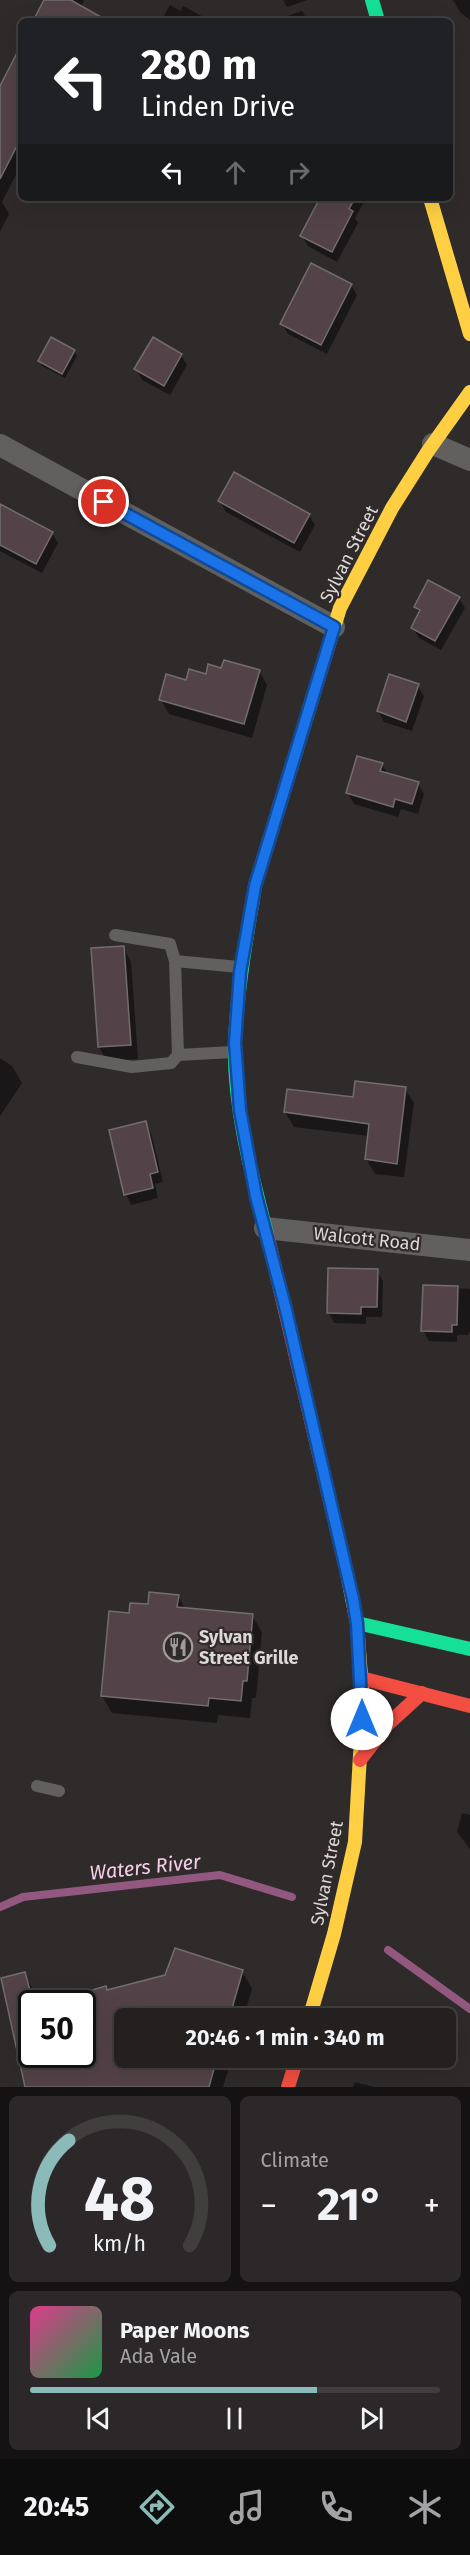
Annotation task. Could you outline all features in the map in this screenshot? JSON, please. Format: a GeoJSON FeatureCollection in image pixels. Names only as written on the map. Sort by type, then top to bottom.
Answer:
{"type":"FeatureCollection","features":[{"type":"Feature","properties":{"kind":"main road"},"geometry":{"type":"LineString","coordinates":[[372,0],[377,18]]}},
{"type":"Feature","properties":{"kind":"main road"},"geometry":{"type":"LineString","coordinates":[[431,201],[470,334]]}},
{"type":"Feature","properties":{"kind":"main road"},"geometry":{"type":"LineString","coordinates":[[446,252],[462,259]]}},
{"type":"Feature","properties":{"kind":"main road","name":"Sylvan Street"},"geometry":{"type":"LineString","coordinates":[[312,2008],[334,1935],[355,1842],[363,1703],[357,1623],[265,1228],[240,1110],[235,1052],[240,967],[255,886],[340,608],[392,508],[470,392]]}},
{"type":"Feature","properties":{"kind":"main road"},"geometry":{"type":"LineString","coordinates":[[357,1623],[470,1649]]}},
{"type":"Feature","properties":{"kind":"main road"},"geometry":{"type":"LineString","coordinates":[[361,1678],[470,1706]]}},
{"type":"Feature","properties":{"kind":"main road"},"geometry":{"type":"LineString","coordinates":[[360,1760],[388,1724],[422,1694]]}},
{"type":"Feature","properties":{"kind":"main road"},"geometry":{"type":"LineString","coordinates":[[288,2087],[294,2068]]}},
{"type":"Feature","properties":{"kind":"street"},"geometry":{"type":"LineString","coordinates":[[433,444],[470,460]]}},
{"type":"Feature","properties":{"kind":"street"},"geometry":{"type":"LineString","coordinates":[[0,445],[334,627]]}},
{"type":"Feature","properties":{"kind":"street","name":"Walcott Road"},"geometry":{"type":"LineString","coordinates":[[265,1228],[470,1250]]}},
{"type":"Feature","properties":{"kind":"lane"},"geometry":{"type":"LineString","coordinates":[[77,1057],[132,1067],[171,1063],[178,1055],[175,961],[170,944],[115,934]]}},
{"type":"Feature","properties":{"kind":"lane"},"geometry":{"type":"LineString","coordinates":[[175,961],[240,967]]}},
{"type":"Feature","properties":{"kind":"lane"},"geometry":{"type":"LineString","coordinates":[[178,1055],[235,1052]]}},
{"type":"Feature","properties":{"kind":"lane"},"geometry":{"type":"LineString","coordinates":[[37,1786],[59,1791]]}},
{"type":"Feature","properties":{"kind":"building"},"geometry":{"type":"Polygon","coordinates":[[[44,0],[71,0],[103,18],[35,18],[44,0]]]}},
{"type":"Feature","properties":{"kind":"building"},"geometry":{"type":"Polygon","coordinates":[[[18,51],[18,144],[0,179],[0,86],[18,51]]]}},
{"type":"Feature","properties":{"kind":"building"},"geometry":{"type":"Polygon","coordinates":[[[318,201],[353,201],[349,209],[353,211],[332,252],[300,236],[318,201]]]}},
{"type":"Feature","properties":{"kind":"building"},"geometry":{"type":"Polygon","coordinates":[[[311,263],[352,284],[321,345],[280,324],[311,263]]]}},
{"type":"Feature","properties":{"kind":"building"},"geometry":{"type":"Polygon","coordinates":[[[51,337],[75,350],[62,374],[38,361],[51,337]]]}},
{"type":"Feature","properties":{"kind":"building"},"geometry":{"type":"Polygon","coordinates":[[[153,337],[182,354],[164,386],[134,369],[153,337]]]}},
{"type":"Feature","properties":{"kind":"building"},"geometry":{"type":"Polygon","coordinates":[[[234,472],[310,514],[294,543],[218,501],[234,472]]]}},
{"type":"Feature","properties":{"kind":"building"},"geometry":{"type":"Polygon","coordinates":[[[0,504],[53,532],[36,564],[0,545],[0,504]]]}},
{"type":"Feature","properties":{"kind":"building"},"geometry":{"type":"Polygon","coordinates":[[[428,580],[460,597],[435,641],[411,628],[420,610],[414,607],[428,580]]]}},
{"type":"Feature","properties":{"kind":"building"},"geometry":{"type":"Polygon","coordinates":[[[224,660],[260,670],[244,724],[159,700],[166,674],[186,680],[189,669],[206,674],[208,664],[221,668],[224,660]]]}},
{"type":"Feature","properties":{"kind":"building"},"geometry":{"type":"Polygon","coordinates":[[[389,674],[419,684],[406,722],[377,711],[389,674]]]}},
{"type":"Feature","properties":{"kind":"building"},"geometry":{"type":"Polygon","coordinates":[[[357,756],[383,763],[380,771],[419,782],[412,804],[395,799],[393,807],[346,793],[357,756]]]}},
{"type":"Feature","properties":{"kind":"building"},"geometry":{"type":"Polygon","coordinates":[[[124,946],[131,1045],[98,1047],[91,948],[124,946]]]}},
{"type":"Feature","properties":{"kind":"building"},"geometry":{"type":"Polygon","coordinates":[[[355,1081],[406,1087],[397,1164],[365,1159],[369,1124],[284,1112],[287,1089],[353,1097],[355,1081]]]}},
{"type":"Feature","properties":{"kind":"building"},"geometry":{"type":"Polygon","coordinates":[[[146,1121],[158,1172],[150,1174],[153,1188],[124,1195],[109,1130],[146,1121]]]}},
{"type":"Feature","properties":{"kind":"building"},"geometry":{"type":"Polygon","coordinates":[[[328,1268],[378,1269],[377,1307],[361,1307],[361,1314],[327,1313],[328,1268]]]}},
{"type":"Feature","properties":{"kind":"building"},"geometry":{"type":"Polygon","coordinates":[[[423,1285],[458,1286],[457,1325],[452,1325],[452,1332],[421,1331],[423,1285]]]}},
{"type":"Feature","properties":{"kind":"building","name":"Sylvan Street Grille"},"geometry":{"type":"Polygon","coordinates":[[[149,1592],[179,1595],[177,1607],[253,1614],[247,1681],[243,1681],[241,1701],[209,1698],[208,1706],[101,1696],[109,1611],[129,1613],[130,1603],[148,1604],[149,1592]]]}},
{"type":"Feature","properties":{"kind":"building"},"geometry":{"type":"Polygon","coordinates":[[[175,1948],[243,1970],[232,2008],[114,2008],[114,2068],[214,2068],[209,2087],[25,2087],[21,2068],[96,2068],[96,1990],[92,1990],[106,1986],[107,1990],[165,1975],[175,1948]]]}},
{"type":"Feature","properties":{"kind":"building"},"geometry":{"type":"Polygon","coordinates":[[[25,1972],[30,1990],[18,1990],[18,2055],[1,1978],[25,1972]]]}},
{"type":"Feature","properties":{"kind":"waterway","name":"Waters River"},"geometry":{"type":"LineString","coordinates":[[0,1907],[23,1897],[220,1875],[292,1897]]}},
{"type":"Feature","properties":{"kind":"waterway","name":"Waters River"},"geometry":{"type":"LineString","coordinates":[[388,1950],[470,2009]]}},
{"type":"Feature","properties":{"kind":"traffic: fast"},"geometry":{"type":"LineString","coordinates":[[372,0],[377,18]]}},
{"type":"Feature","properties":{"kind":"traffic: fast"},"geometry":{"type":"LineString","coordinates":[[252,905],[239,990],[235,1065],[244,1138],[267,1234]]}},
{"type":"Feature","properties":{"kind":"traffic: fast"},"geometry":{"type":"LineString","coordinates":[[357,1623],[470,1649]]}},
{"type":"Feature","properties":{"kind":"traffic: slow"},"geometry":{"type":"LineString","coordinates":[[431,201],[470,334]]}},
{"type":"Feature","properties":{"kind":"traffic: slow"},"geometry":{"type":"LineString","coordinates":[[252,905],[255,886],[340,608],[392,508],[428,451],[470,392]]}},
{"type":"Feature","properties":{"kind":"traffic: slow"},"geometry":{"type":"LineString","coordinates":[[312,2008],[334,1934],[355,1842],[363,1703],[357,1623],[347,1573]]}},
{"type":"Feature","properties":{"kind":"traffic: jam"},"geometry":{"type":"LineString","coordinates":[[267,1234],[347,1573]]}},
{"type":"Feature","properties":{"kind":"traffic: jam"},"geometry":{"type":"LineString","coordinates":[[361,1678],[470,1706]]}},
{"type":"Feature","properties":{"kind":"traffic: jam"},"geometry":{"type":"LineString","coordinates":[[360,1760],[388,1724],[422,1693]]}},
{"type":"Feature","properties":{"kind":"traffic: jam"},"geometry":{"type":"LineString","coordinates":[[288,2087],[294,2068]]}},
{"type":"Feature","properties":{"kind":"place","name":"Sylvan Street Grille"},"geometry":{"type":"Point","coordinates":[178,1647]}},
{"type":"Feature","properties":{"kind":"route"},"geometry":{"type":"LineString","coordinates":[[104,502],[334,627],[255,886],[240,972],[235,1043],[240,1110],[256,1196],[285,1306],[353,1599],[363,1703],[362,1719]]}}]}
